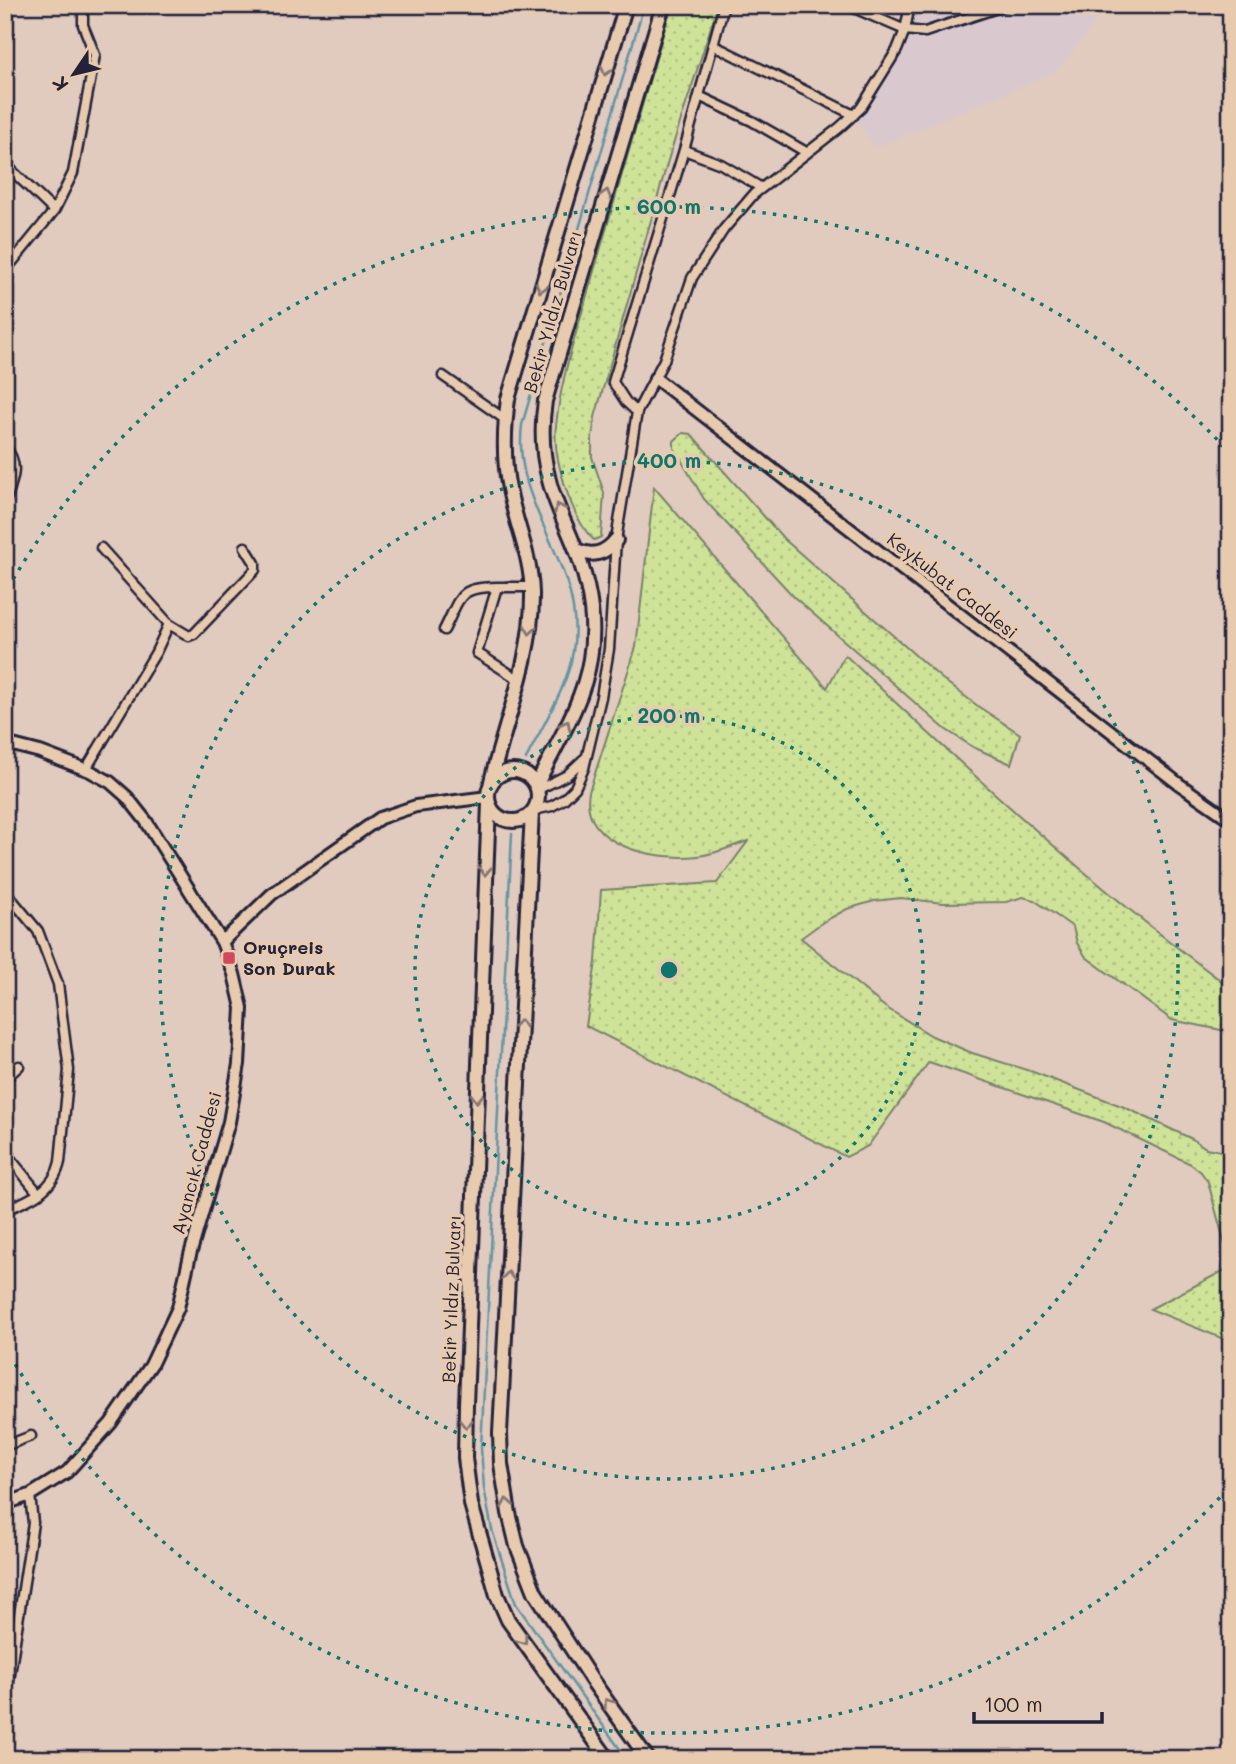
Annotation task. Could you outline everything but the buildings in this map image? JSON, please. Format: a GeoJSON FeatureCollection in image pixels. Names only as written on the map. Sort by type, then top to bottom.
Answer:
{"type":"FeatureCollection","features":[{"type":"Feature","properties":{"kind":"main road","name":"Bekir Yıldız Bulvarı"},"geometry":{"type":"LineString","coordinates":[[608,1759],[508,1620],[486,1564],[471,1504],[466,1458],[466,1405],[489,795],[530,627],[532,587],[526,547],[506,475],[506,420],[511,384],[626,5]]}},
{"type":"Feature","properties":{"kind":"main road","name":"Bekir Yıldız Bulvarı"},"geometry":{"type":"LineString","coordinates":[[537,788],[577,702],[590,659],[593,629],[590,600],[576,550],[553,495],[546,465],[543,438],[545,401],[663,5]]}},
{"type":"Feature","properties":{"kind":"main road"},"geometry":{"type":"LineString","coordinates":[[576,550],[585,554],[600,553],[616,540]]}},
{"type":"Feature","properties":{"kind":"main road"},"geometry":{"type":"LineString","coordinates":[[533,811],[520,820],[499,816],[489,795],[500,774],[511,771],[527,775],[537,788],[533,811],[500,1433],[502,1477],[517,1546],[542,1607],[648,1759]]}},
{"type":"Feature","properties":{"kind":"street"},"geometry":{"type":"LineString","coordinates":[[5,271],[54,211],[68,185],[76,161],[95,55],[83,25],[83,5]]}},
{"type":"Feature","properties":{"kind":"street"},"geometry":{"type":"LineString","coordinates":[[637,412],[626,402],[613,382],[684,150],[724,5]]}},
{"type":"Feature","properties":{"kind":"street"},"geometry":{"type":"LineString","coordinates":[[847,5],[905,30],[925,32],[1006,5]]}},
{"type":"Feature","properties":{"kind":"street"},"geometry":{"type":"LineString","coordinates":[[533,811],[558,803],[570,794],[582,774],[601,697],[609,649],[616,540],[637,412],[670,346],[687,290],[698,266],[733,216],[761,187],[861,108],[892,60],[905,30],[909,5]]}},
{"type":"Feature","properties":{"kind":"street"},"geometry":{"type":"LineString","coordinates":[[713,45],[854,115]]}},
{"type":"Feature","properties":{"kind":"street"},"geometry":{"type":"LineString","coordinates":[[699,96],[752,121],[806,152]]}},
{"type":"Feature","properties":{"kind":"street"},"geometry":{"type":"LineString","coordinates":[[684,150],[721,164],[761,187]]}},
{"type":"Feature","properties":{"kind":"street"},"geometry":{"type":"LineString","coordinates":[[5,164],[54,211]]}},
{"type":"Feature","properties":{"kind":"street"},"geometry":{"type":"LineString","coordinates":[[443,376],[506,420]]}},
{"type":"Feature","properties":{"kind":"street","name":"Keykubat Caddesi"},"geometry":{"type":"LineString","coordinates":[[655,378],[1179,784],[1231,820]]}},
{"type":"Feature","properties":{"kind":"street"},"geometry":{"type":"LineString","coordinates":[[5,447],[13,457],[15,468],[5,502]]}},
{"type":"Feature","properties":{"kind":"street"},"geometry":{"type":"LineString","coordinates":[[101,548],[169,624],[185,635],[194,634],[255,570],[255,563],[245,547]]}},
{"type":"Feature","properties":{"kind":"street"},"geometry":{"type":"LineString","coordinates":[[444,630],[464,593],[475,587],[532,587]]}},
{"type":"Feature","properties":{"kind":"street"},"geometry":{"type":"LineString","coordinates":[[497,587],[477,653],[518,679]]}},
{"type":"Feature","properties":{"kind":"street"},"geometry":{"type":"LineString","coordinates":[[86,769],[156,652],[169,624]]}},
{"type":"Feature","properties":{"kind":"street","name":"Ayancık Caddesi"},"geometry":{"type":"LineString","coordinates":[[5,743],[40,752],[86,769],[118,789],[146,821],[222,942],[234,974],[242,1008],[239,1064],[229,1122],[177,1308],[151,1365],[111,1423],[67,1472],[30,1494],[5,1504]]}},
{"type":"Feature","properties":{"kind":"street"},"geometry":{"type":"LineString","coordinates":[[537,788],[572,772],[587,753]]}},
{"type":"Feature","properties":{"kind":"street"},"geometry":{"type":"LineString","coordinates":[[222,942],[272,894],[380,818],[416,806],[489,795]]}},
{"type":"Feature","properties":{"kind":"street"},"geometry":{"type":"LineString","coordinates":[[5,891],[38,931],[53,967],[58,984],[69,1070],[58,1168],[53,1180],[39,1194],[5,1210]]}},
{"type":"Feature","properties":{"kind":"street"},"geometry":{"type":"LineString","coordinates":[[5,1079],[19,1066]]}},
{"type":"Feature","properties":{"kind":"street"},"geometry":{"type":"LineString","coordinates":[[5,1152],[39,1194]]}},
{"type":"Feature","properties":{"kind":"street"},"geometry":{"type":"LineString","coordinates":[[5,1446],[31,1436]]}},
{"type":"Feature","properties":{"kind":"street"},"geometry":{"type":"LineString","coordinates":[[5,1707],[33,1523],[30,1494]]}},
{"type":"Feature","properties":{"kind":"shaded area"},"geometry":{"type":"Polygon","coordinates":[[[917,5],[1106,6],[1055,72],[876,147],[856,120],[910,41],[917,5]]]}},
{"type":"Feature","properties":{"kind":"green space"},"geometry":{"type":"Polygon","coordinates":[[[672,5],[718,5],[669,157],[595,417],[592,457],[604,493],[601,537],[594,540],[578,518],[560,470],[556,439],[558,407],[572,348],[672,5]]]}},
{"type":"Feature","properties":{"kind":"green space"},"geometry":{"type":"Polygon","coordinates":[[[683,433],[691,434],[784,539],[941,678],[1020,734],[1011,764],[973,747],[945,729],[794,597],[704,499],[674,448],[674,441],[683,433]]]}},
{"type":"Feature","properties":{"kind":"green space"},"geometry":{"type":"Polygon","coordinates":[[[654,487],[827,688],[845,655],[985,785],[1081,869],[1231,988],[1231,1032],[1172,1020],[1086,957],[1077,943],[1073,927],[1034,900],[1023,897],[1006,902],[943,903],[901,898],[874,901],[847,909],[801,938],[885,1007],[932,1036],[1124,1107],[1206,1148],[1231,1153],[1231,1267],[1208,1182],[1201,1172],[1191,1164],[1104,1122],[929,1062],[868,1146],[846,1157],[586,1026],[596,962],[601,890],[717,883],[748,841],[698,856],[663,856],[625,846],[609,838],[596,826],[589,811],[589,792],[636,647],[654,487]]]}},
{"type":"Feature","properties":{"kind":"green space"},"geometry":{"type":"Polygon","coordinates":[[[1231,1267],[1231,1342],[1150,1309],[1231,1267]]]}},
{"type":"Feature","properties":{"kind":"waterway"},"geometry":{"type":"LineString","coordinates":[[526,759],[566,678],[573,651],[574,620],[569,591],[560,564],[527,484],[522,456],[522,425],[644,5]]}},
{"type":"Feature","properties":{"kind":"waterway"},"geometry":{"type":"LineString","coordinates":[[512,834],[481,1448],[484,1488],[492,1530],[516,1604],[627,1759]]}},
{"type":"Feature","properties":{"kind":"place","name":"Oruçreis Son Durak"},"geometry":{"type":"Point","coordinates":[229,958]}}]}
